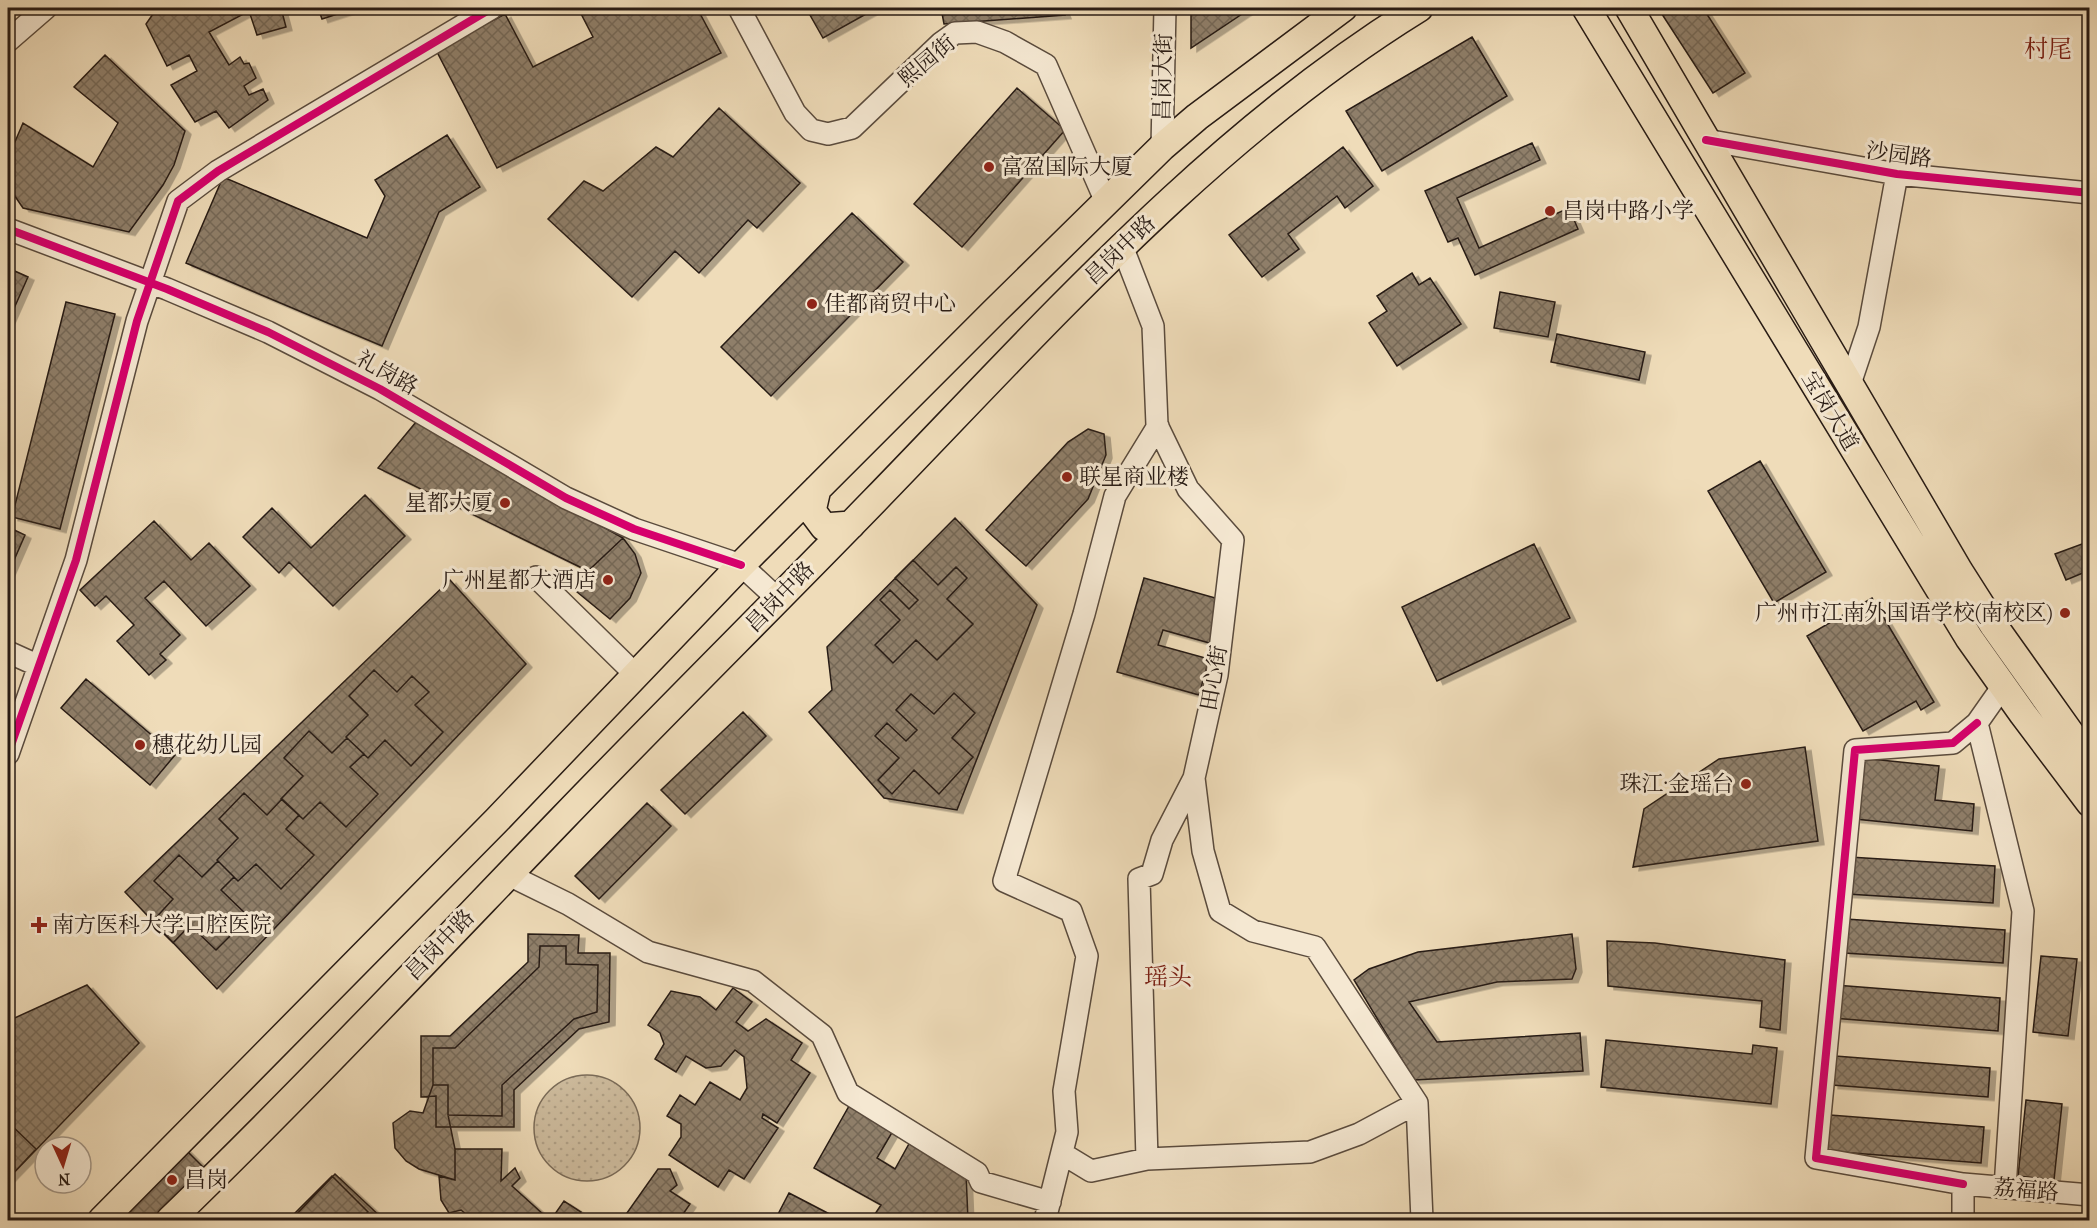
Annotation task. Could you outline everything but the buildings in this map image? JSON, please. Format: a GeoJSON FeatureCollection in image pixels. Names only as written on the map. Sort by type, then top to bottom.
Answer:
{"type":"FeatureCollection","features":[{"type":"Feature","properties":{"kind":"main road","name":"昌岗中路"},"geometry":{"type":"LineString","coordinates":[[102,1221],[279,1043],[741,565],[1162,147],[1197,117],[1343,8]]}},
{"type":"Feature","properties":{"kind":"main road","name":"昌岗中路"},"geometry":{"type":"LineString","coordinates":[[170,1221],[779,600],[1122,246],[1228,150],[1288,101],[1365,41],[1419,8]]}},
{"type":"Feature","properties":{"kind":"main road","name":"宝岗大道"},"geometry":{"type":"LineString","coordinates":[[1586,8],[1969,638],[2090,803]]}},
{"type":"Feature","properties":{"kind":"main road","name":"宝岗大道"},"geometry":{"type":"LineString","coordinates":[[1629,8],[1994,626],[2090,761]]}},
{"type":"Feature","properties":{"kind":"main road"},"geometry":{"type":"LineString","coordinates":[[817,489],[812,511],[824,527],[851,525]]}},
{"type":"Feature","properties":{"kind":"street"},"geometry":{"type":"LineString","coordinates":[[8,41],[46,8]]}},
{"type":"Feature","properties":{"kind":"street"},"geometry":{"type":"LineString","coordinates":[[8,754],[76,560],[137,321],[178,201],[218,171],[492,8]]}},
{"type":"Feature","properties":{"kind":"street","name":"熙园街"},"geometry":{"type":"LineString","coordinates":[[739,8],[795,113],[811,130],[828,134],[852,128],[941,43],[955,33],[977,32],[1005,42],[1046,65],[1106,202]]}},
{"type":"Feature","properties":{"kind":"street","name":"昌岗大街"},"geometry":{"type":"LineString","coordinates":[[1162,147],[1165,8]]}},
{"type":"Feature","properties":{"kind":"street","name":"沙园路"},"geometry":{"type":"LineString","coordinates":[[1706,140],[1898,174],[2090,193]]}},
{"type":"Feature","properties":{"kind":"street"},"geometry":{"type":"LineString","coordinates":[[1850,384],[1869,327],[1898,174]]}},
{"type":"Feature","properties":{"kind":"street","name":"礼岗路"},"geometry":{"type":"LineString","coordinates":[[8,229],[149,282],[268,332],[339,367],[434,420],[537,482],[593,511],[634,529],[741,565],[779,600]]}},
{"type":"Feature","properties":{"kind":"street","name":"田心街"},"geometry":{"type":"LineString","coordinates":[[1122,246],[1153,326],[1158,426],[1188,489],[1233,540],[1217,675],[1194,778],[1203,851],[1220,911],[1254,931],[1315,947],[1417,1103]]}},
{"type":"Feature","properties":{"kind":"street"},"geometry":{"type":"LineString","coordinates":[[509,875],[568,903],[648,952],[753,981],[822,1035],[848,1093],[977,1173],[981,1182],[1048,1211],[1067,1132],[1064,1092],[1087,957],[1071,910],[1004,881],[1084,614],[1115,496],[1158,426]]}},
{"type":"Feature","properties":{"kind":"street"},"geometry":{"type":"LineString","coordinates":[[536,577],[636,675]]}},
{"type":"Feature","properties":{"kind":"street"},"geometry":{"type":"LineString","coordinates":[[8,652],[39,666]]}},
{"type":"Feature","properties":{"kind":"street"},"geometry":{"type":"LineString","coordinates":[[1963,1184],[1816,1158],[1855,750],[1953,743],[1977,723],[2003,686]]}},
{"type":"Feature","properties":{"kind":"street"},"geometry":{"type":"LineString","coordinates":[[1977,723],[2023,911],[2005,1188]]}},
{"type":"Feature","properties":{"kind":"street"},"geometry":{"type":"LineString","coordinates":[[1147,1159],[1139,879],[1152,874],[1162,840],[1194,778]]}},
{"type":"Feature","properties":{"kind":"street"},"geometry":{"type":"LineString","coordinates":[[1063,1154],[1091,1171],[1147,1159],[1310,1152],[1359,1134],[1417,1103],[1422,1221]]}},
{"type":"Feature","properties":{"kind":"street","name":"荔福路"},"geometry":{"type":"LineString","coordinates":[[1964,1221],[1963,1184],[2090,1196]]}},
{"type":"Feature","properties":{"kind":"shaded area"},"geometry":{"type":"Polygon","coordinates":[[[587,1075],[607,1079],[624,1091],[636,1108],[640,1128],[636,1148],[624,1165],[607,1177],[587,1181],[567,1177],[550,1165],[538,1148],[534,1128],[538,1108],[550,1091],[567,1079],[587,1075]]]}},
{"type":"Feature","properties":{"kind":"cycle path"},"geometry":{"type":"LineString","coordinates":[[8,754],[76,560],[137,321],[178,201],[218,171],[492,8]]}},
{"type":"Feature","properties":{"kind":"cycle path"},"geometry":{"type":"LineString","coordinates":[[1706,140],[1897,174],[2090,193]]}},
{"type":"Feature","properties":{"kind":"cycle path"},"geometry":{"type":"LineString","coordinates":[[8,229],[167,289],[268,332],[380,389],[566,498],[634,529],[741,565]]}},
{"type":"Feature","properties":{"kind":"cycle path"},"geometry":{"type":"LineString","coordinates":[[1963,1184],[1816,1158],[1855,750],[1953,743],[1977,723]]}},
{"type":"Feature","properties":{"kind":"place","name":"富盈国际大厦"},"geometry":{"type":"Point","coordinates":[989,167]}},
{"type":"Feature","properties":{"kind":"place","name":"昌岗中路小学"},"geometry":{"type":"Point","coordinates":[1550,211]}},
{"type":"Feature","properties":{"kind":"place","name":"佳都商贸中心"},"geometry":{"type":"Point","coordinates":[812,304]}},
{"type":"Feature","properties":{"kind":"place","name":"联星商业楼"},"geometry":{"type":"Point","coordinates":[1067,477]}},
{"type":"Feature","properties":{"kind":"place","name":"星都大厦"},"geometry":{"type":"Point","coordinates":[505,503]}},
{"type":"Feature","properties":{"kind":"place","name":"广州星都大酒店"},"geometry":{"type":"Point","coordinates":[608,580]}},
{"type":"Feature","properties":{"kind":"place","name":"广州市江南外国语学校(南校区)"},"geometry":{"type":"Point","coordinates":[2065,613]}},
{"type":"Feature","properties":{"kind":"place","name":"穗花幼儿园"},"geometry":{"type":"Point","coordinates":[140,745]}},
{"type":"Feature","properties":{"kind":"place","name":"珠江·金瑶台"},"geometry":{"type":"Point","coordinates":[1746,784]}},
{"type":"Feature","properties":{"kind":"place","name":"南方医科大学口腔医院"},"geometry":{"type":"Point","coordinates":[39,925]}},
{"type":"Feature","properties":{"kind":"place","name":"昌岗"},"geometry":{"type":"Point","coordinates":[172,1180]}},
{"type":"Feature","properties":{"kind":"district","name":"村尾"},"geometry":{"type":"Point","coordinates":[2048,49]}},
{"type":"Feature","properties":{"kind":"district","name":"瑶头"},"geometry":{"type":"Point","coordinates":[1168,977]}}]}
